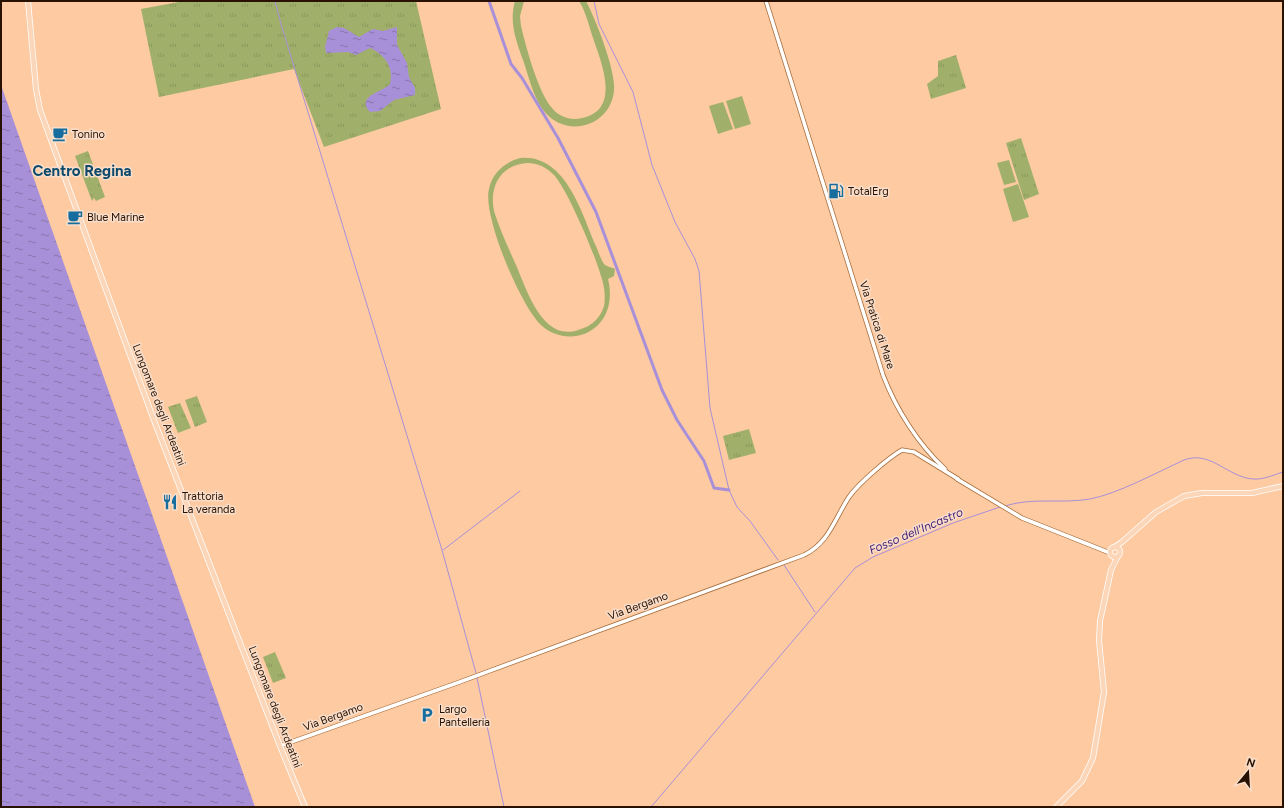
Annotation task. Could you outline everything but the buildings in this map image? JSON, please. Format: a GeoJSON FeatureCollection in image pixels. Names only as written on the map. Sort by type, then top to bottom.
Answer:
{"type":"FeatureCollection","features":[{"type":"Feature","properties":{"kind":"main road","name":"Lungomare degli Ardeatini"},"geometry":{"type":"LineString","coordinates":[[28,1],[36,86],[40,110],[155,423],[305,807]]}},
{"type":"Feature","properties":{"kind":"main road"},"geometry":{"type":"LineString","coordinates":[[1111,551],[1153,515],[1184,496],[1202,493],[1254,492],[1283,486]]}},
{"type":"Feature","properties":{"kind":"main road"},"geometry":{"type":"LineString","coordinates":[[1112,564],[1119,553],[1122,542]]}},
{"type":"Feature","properties":{"kind":"main road"},"geometry":{"type":"LineString","coordinates":[[1111,551],[1118,548],[1119,553]]}},
{"type":"Feature","properties":{"kind":"main road"},"geometry":{"type":"LineString","coordinates":[[1111,551],[1119,553]]}},
{"type":"Feature","properties":{"kind":"main road"},"geometry":{"type":"LineString","coordinates":[[1056,807],[1082,781],[1089,770],[1094,755],[1104,695],[1099,640],[1100,621],[1112,564],[1111,551]]}},
{"type":"Feature","properties":{"kind":"street","name":"Via Pratica di Mare"},"geometry":{"type":"LineString","coordinates":[[766,1],[886,383],[901,412],[920,441],[938,463],[958,479],[1010,512],[1028,521],[1104,550],[1111,551]]}},
{"type":"Feature","properties":{"kind":"street","name":"Via Bergamo"},"geometry":{"type":"LineString","coordinates":[[280,746],[457,683],[806,554],[820,544],[829,533],[846,502],[857,488],[902,450],[914,452],[958,479]]}},
{"type":"Feature","properties":{"kind":"green space"},"geometry":{"type":"Polygon","coordinates":[[[184,1],[416,1],[441,109],[324,147],[294,69],[159,97],[141,9],[184,1]]]}},
{"type":"Feature","properties":{"kind":"green space"},"geometry":{"type":"Polygon","coordinates":[[[515,1],[524,1],[520,16],[521,26],[537,81],[547,101],[558,114],[570,119],[578,119],[594,113],[602,106],[606,84],[604,72],[585,14],[579,1],[586,1],[595,20],[609,59],[614,82],[614,91],[611,103],[596,121],[586,125],[564,125],[553,120],[544,111],[537,100],[532,87],[514,31],[513,9],[515,1]]]}},
{"type":"Feature","properties":{"kind":"green space"},"geometry":{"type":"Polygon","coordinates":[[[956,55],[966,88],[931,99],[927,84],[938,76],[938,61],[956,55]]]}},
{"type":"Feature","properties":{"kind":"green space"},"geometry":{"type":"Polygon","coordinates":[[[742,96],[751,124],[735,129],[726,101],[742,96]]]}},
{"type":"Feature","properties":{"kind":"green space"},"geometry":{"type":"Polygon","coordinates":[[[723,102],[733,129],[718,134],[709,106],[723,102]]]}},
{"type":"Feature","properties":{"kind":"green space"},"geometry":{"type":"Polygon","coordinates":[[[1021,138],[1039,194],[1024,200],[1006,143],[1021,138]]]}},
{"type":"Feature","properties":{"kind":"green space"},"geometry":{"type":"Polygon","coordinates":[[[88,151],[105,197],[96,201],[94,198],[92,201],[75,156],[88,151]]]}},
{"type":"Feature","properties":{"kind":"green space"},"geometry":{"type":"Polygon","coordinates":[[[520,158],[536,159],[549,165],[560,175],[577,201],[604,264],[615,269],[614,276],[608,279],[610,297],[608,309],[603,319],[593,330],[578,336],[562,336],[547,330],[533,315],[523,300],[514,281],[497,239],[488,202],[489,189],[496,173],[504,165],[520,158]],[[531,163],[510,168],[498,179],[493,194],[494,211],[501,232],[525,288],[538,312],[556,329],[568,332],[585,328],[598,317],[603,310],[605,295],[602,278],[591,247],[560,183],[548,170],[542,166],[531,163]]]}},
{"type":"Feature","properties":{"kind":"green space"},"geometry":{"type":"Polygon","coordinates":[[[1009,160],[1016,182],[1004,185],[997,163],[1009,160]]]}},
{"type":"Feature","properties":{"kind":"green space"},"geometry":{"type":"Polygon","coordinates":[[[1018,184],[1029,217],[1013,222],[1003,189],[1018,184]]]}},
{"type":"Feature","properties":{"kind":"green space"},"geometry":{"type":"Polygon","coordinates":[[[197,396],[207,422],[195,427],[185,400],[197,396]]]}},
{"type":"Feature","properties":{"kind":"green space"},"geometry":{"type":"Polygon","coordinates":[[[180,403],[191,428],[178,433],[168,407],[180,403]]]}},
{"type":"Feature","properties":{"kind":"green space"},"geometry":{"type":"Polygon","coordinates":[[[749,429],[756,453],[729,460],[723,436],[749,429]]]}},
{"type":"Feature","properties":{"kind":"green space"},"geometry":{"type":"Polygon","coordinates":[[[275,652],[286,678],[273,683],[263,657],[275,652]]]}},
{"type":"Feature","properties":{"kind":"water"},"geometry":{"type":"Polygon","coordinates":[[[337,27],[344,28],[359,37],[373,29],[383,31],[397,27],[397,45],[407,63],[409,77],[415,88],[415,95],[394,100],[380,111],[370,112],[366,107],[368,98],[390,84],[391,72],[384,58],[370,48],[356,55],[348,52],[326,53],[325,47],[329,31],[337,27]]]}},
{"type":"Feature","properties":{"kind":"water"},"geometry":{"type":"Polygon","coordinates":[[[1,85],[255,807],[1,807],[1,85]]]}},
{"type":"Feature","properties":{"kind":"waterway"},"geometry":{"type":"LineString","coordinates":[[275,1],[442,550],[476,673]]}},
{"type":"Feature","properties":{"kind":"waterway"},"geometry":{"type":"LineString","coordinates":[[489,1],[511,64],[522,78],[558,138],[596,212],[662,390],[677,420],[704,461],[714,488],[729,490]]}},
{"type":"Feature","properties":{"kind":"waterway"},"geometry":{"type":"LineString","coordinates":[[594,1],[599,24],[633,92],[652,165],[675,222],[695,259],[699,271],[710,408],[729,490],[737,507],[750,521],[778,560]]}},
{"type":"Feature","properties":{"kind":"waterway","name":"Fosso dell'Incastro"},"geometry":{"type":"LineString","coordinates":[[1005,506],[1015,503],[1036,501],[1069,501],[1090,499],[1137,482],[1184,460],[1194,458],[1203,458],[1235,474],[1253,479],[1264,478],[1283,472]]}},
{"type":"Feature","properties":{"kind":"waterway"},"geometry":{"type":"LineString","coordinates":[[443,550],[520,491]]}},
{"type":"Feature","properties":{"kind":"waterway","name":"Fosso dell'Incastro"},"geometry":{"type":"LineString","coordinates":[[651,807],[855,568],[873,557],[953,523],[1000,507]]}},
{"type":"Feature","properties":{"kind":"waterway"},"geometry":{"type":"LineString","coordinates":[[784,565],[815,612]]}},
{"type":"Feature","properties":{"kind":"waterway"},"geometry":{"type":"LineString","coordinates":[[477,678],[504,807]]}},
{"type":"Feature","properties":{"kind":"place","name":"Tonino"},"geometry":{"type":"Point","coordinates":[60,134]}},
{"type":"Feature","properties":{"kind":"place","name":"TotalErg"},"geometry":{"type":"Point","coordinates":[836,191]}},
{"type":"Feature","properties":{"kind":"place","name":"Blue Marine"},"geometry":{"type":"Point","coordinates":[75,217]}},
{"type":"Feature","properties":{"kind":"place","name":"Trattoria La veranda"},"geometry":{"type":"Point","coordinates":[170,502]}},
{"type":"Feature","properties":{"kind":"place","name":"Largo Pantelleria"},"geometry":{"type":"Point","coordinates":[427,715]}},
{"type":"Feature","properties":{"kind":"district","name":"Centro Regina"},"geometry":{"type":"Point","coordinates":[82,171]}}]}
